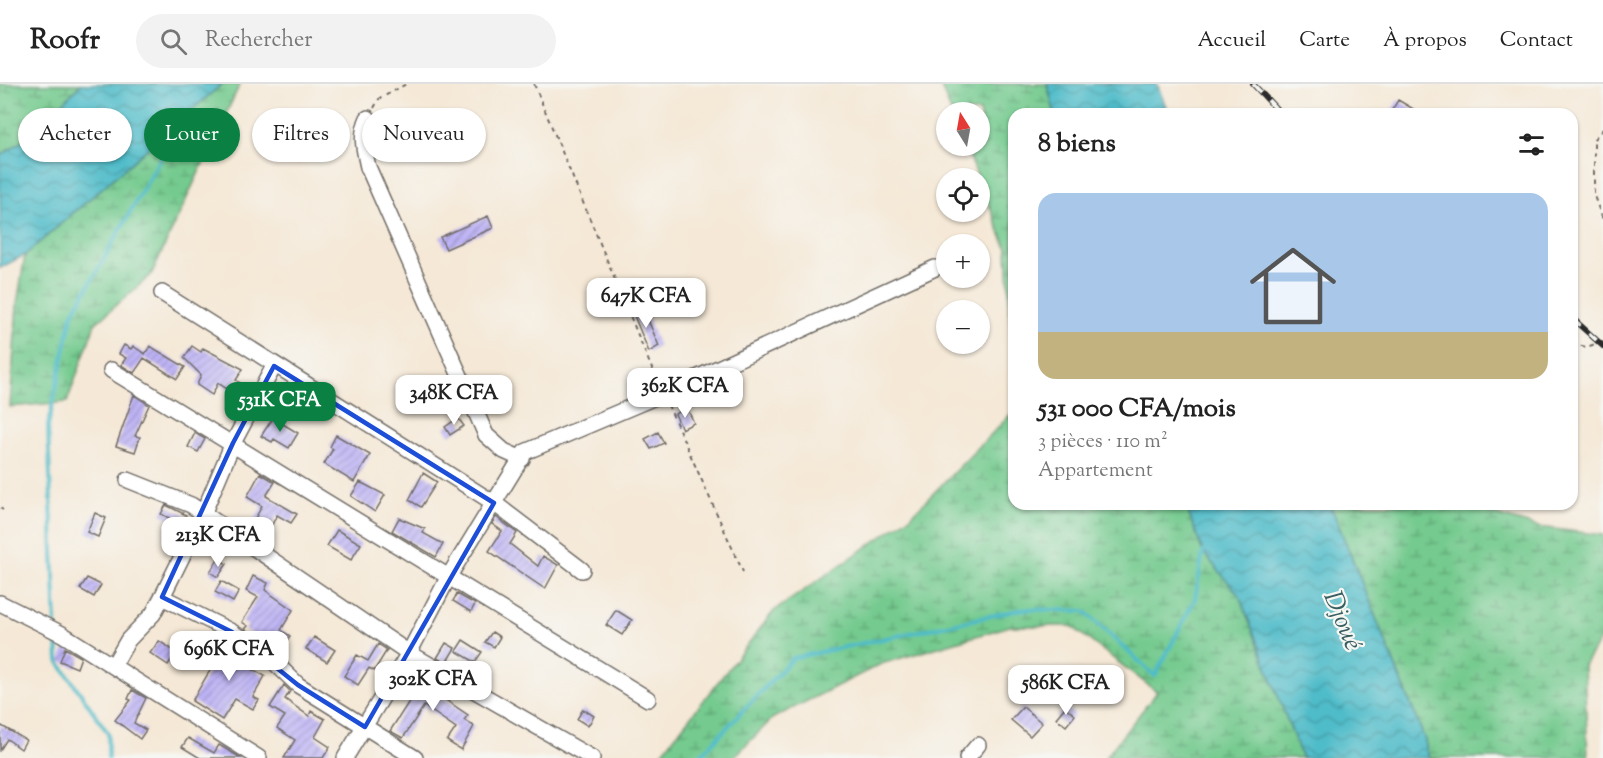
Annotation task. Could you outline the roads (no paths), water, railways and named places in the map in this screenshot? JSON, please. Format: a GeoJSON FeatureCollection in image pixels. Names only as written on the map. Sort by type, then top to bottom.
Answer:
{"type":"FeatureCollection","features":[{"type":"Feature","properties":{"kind":"street"},"geometry":{"type":"LineString","coordinates":[[367,162],[486,435],[504,451],[522,459]]}},
{"type":"Feature","properties":{"kind":"street"},"geometry":{"type":"LineString","coordinates":[[345,758],[409,653],[449,576],[525,452],[662,394],[935,268]]}},
{"type":"Feature","properties":{"kind":"street"},"geometry":{"type":"LineString","coordinates":[[162,292],[274,366],[363,418],[494,503],[582,570]]}},
{"type":"Feature","properties":{"kind":"street"},"geometry":{"type":"LineString","coordinates":[[113,666],[128,640],[153,614],[203,514],[233,443],[274,366]]}},
{"type":"Feature","properties":{"kind":"street"},"geometry":{"type":"LineString","coordinates":[[111,370],[648,699]]}},
{"type":"Feature","properties":{"kind":"street"},"geometry":{"type":"LineString","coordinates":[[128,480],[191,504],[409,653],[592,758]]}},
{"type":"Feature","properties":{"kind":"street"},"geometry":{"type":"LineString","coordinates":[[162,597],[232,632],[268,656],[298,685],[415,758]]}},
{"type":"Feature","properties":{"kind":"street"},"geometry":{"type":"LineString","coordinates":[[0,603],[62,634],[259,758]]}},
{"type":"Feature","properties":{"kind":"street"},"geometry":{"type":"LineString","coordinates":[[967,758],[978,745]]}},
{"type":"Feature","properties":{"kind":"water"},"geometry":{"type":"Polygon","coordinates":[[[81,84],[222,84],[194,108],[144,108],[144,152],[25,255],[0,268],[0,156],[18,144],[18,162],[132,162],[132,108],[58,108],[81,84]]]}},
{"type":"Feature","properties":{"kind":"water"},"geometry":{"type":"Polygon","coordinates":[[[1047,84],[1157,84],[1167,108],[1053,108],[1047,84]]]}},
{"type":"Feature","properties":{"kind":"water","name":"Djoué"},"geometry":{"type":"Polygon","coordinates":[[[1187,510],[1332,510],[1424,737],[1429,758],[1302,758],[1239,595],[1203,552],[1187,510]]]}},
{"type":"Feature","properties":{"kind":"waterway"},"geometry":{"type":"LineString","coordinates":[[56,626],[48,426],[72,315],[158,162]]}},
{"type":"Feature","properties":{"kind":"waterway"},"geometry":{"type":"LineString","coordinates":[[698,758],[793,658],[1023,609],[1084,611],[1155,676],[1195,599],[1205,551]]}},
{"type":"Feature","properties":{"kind":"waterway"},"geometry":{"type":"LineString","coordinates":[[57,637],[58,661],[108,733],[108,758]]}},
{"type":"Feature","properties":{"kind":"railway"},"geometry":{"type":"LineString","coordinates":[[1253,84],[1275,108]]}},
{"type":"Feature","properties":{"kind":"railway"},"geometry":{"type":"LineString","coordinates":[[1578,323],[1603,346]]}}]}
